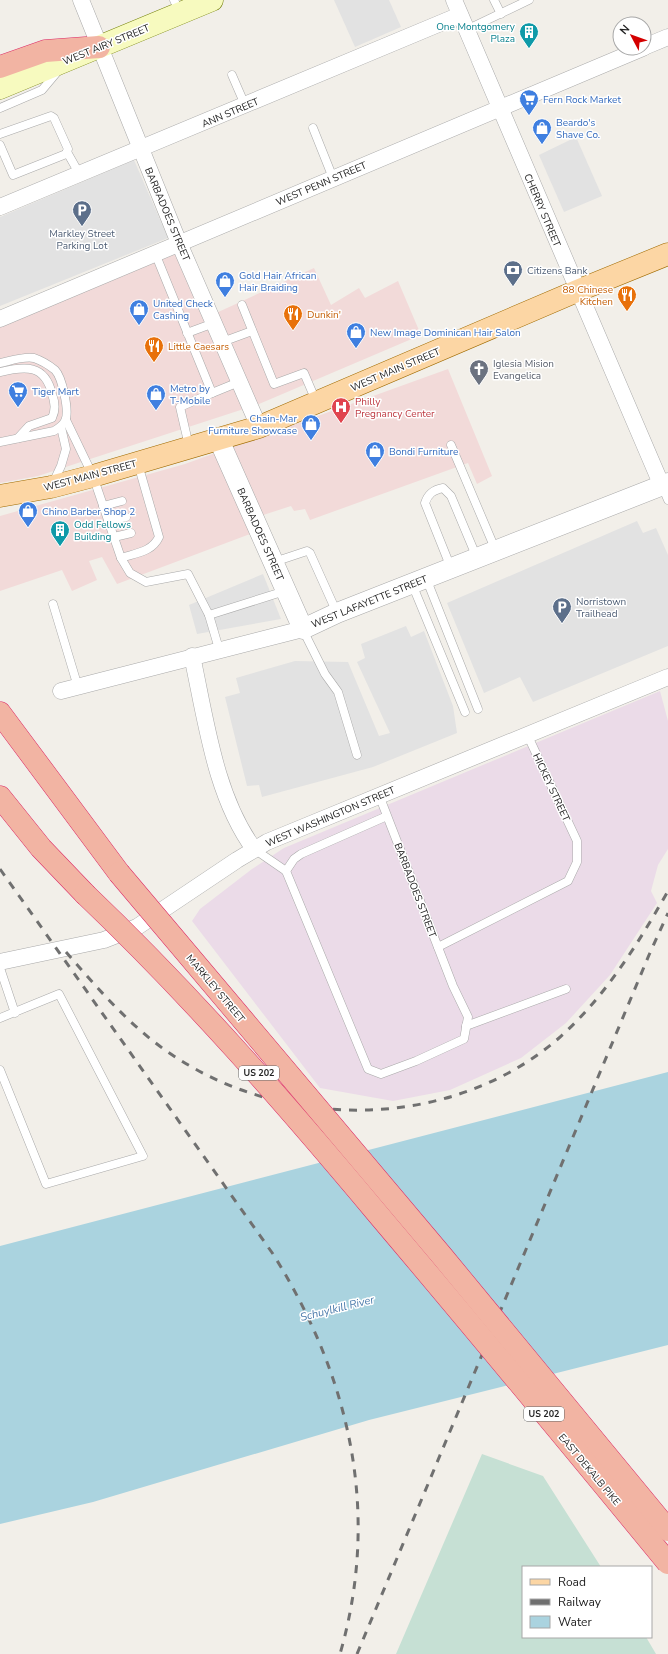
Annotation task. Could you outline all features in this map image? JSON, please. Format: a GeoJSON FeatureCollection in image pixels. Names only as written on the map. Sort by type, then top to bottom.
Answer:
{"type":"FeatureCollection","features":[{"type":"Feature","properties":{"kind":"highway"},"geometry":{"type":"LineString","coordinates":[[0,67],[45,51],[99,47]]}},
{"type":"Feature","properties":{"kind":"highway","name":"MARKLEY STREET"},"geometry":{"type":"LineString","coordinates":[[0,713],[119,873],[442,1256]]}},
{"type":"Feature","properties":{"kind":"highway","name":"EAST DEKALB PIKE"},"geometry":{"type":"LineString","coordinates":[[0,797],[41,848],[85,894],[137,944],[229,1040],[318,1142],[668,1563]]}},
{"type":"Feature","properties":{"kind":"highway","name":"EAST DEKALB PIKE"},"geometry":{"type":"LineString","coordinates":[[442,1256],[668,1530]]}},
{"type":"Feature","properties":{"kind":"main road","name":"WEST AIRY STREET"},"geometry":{"type":"LineString","coordinates":[[0,88],[99,47],[177,7],[212,0]]}},
{"type":"Feature","properties":{"kind":"main road","name":"WEST MAIN STREET"},"geometry":{"type":"LineString","coordinates":[[3,491],[51,486],[93,476],[259,427],[577,290],[668,254]]}},
{"type":"Feature","properties":{"kind":"street","name":"BARBADOES STREET"},"geometry":{"type":"LineString","coordinates":[[81,0],[179,243],[259,427]]}},
{"type":"Feature","properties":{"kind":"street","name":"CHERRY STREET"},"geometry":{"type":"LineString","coordinates":[[457,7],[468,29],[577,290],[666,490]]}},
{"type":"Feature","properties":{"kind":"street","name":"ANN STREET"},"geometry":{"type":"LineString","coordinates":[[0,207],[141,150],[245,105],[457,7]]}},
{"type":"Feature","properties":{"kind":"street","name":"WEST PENN STREET"},"geometry":{"type":"LineString","coordinates":[[652,44],[668,37]]}},
{"type":"Feature","properties":{"kind":"street","name":"WEST PENN STREET"},"geometry":{"type":"LineString","coordinates":[[0,320],[624,56]]}},
{"type":"Feature","properties":{"kind":"street","name":"BARBADOES STREET"},"geometry":{"type":"LineString","coordinates":[[219,440],[303,629]]}},
{"type":"Feature","properties":{"kind":"street","name":"WEST LAFAYETTE STREET"},"geometry":{"type":"LineString","coordinates":[[61,691],[219,649],[303,629],[337,613],[496,550],[666,490]]}},
{"type":"Feature","properties":{"kind":"street"},"geometry":{"type":"LineString","coordinates":[[192,656],[223,789],[236,822],[254,849]]}},
{"type":"Feature","properties":{"kind":"street","name":"WEST WASHINGTON STREET"},"geometry":{"type":"LineString","coordinates":[[0,962],[104,940],[137,927],[254,849],[267,842],[668,677]]}},
{"type":"Feature","properties":{"kind":"lane"},"geometry":{"type":"LineString","coordinates":[[494,0],[500,14]]}},
{"type":"Feature","properties":{"kind":"lane"},"geometry":{"type":"LineString","coordinates":[[468,29],[529,0]]}},
{"type":"Feature","properties":{"kind":"lane"},"geometry":{"type":"LineString","coordinates":[[0,108],[42,90],[66,61]]}},
{"type":"Feature","properties":{"kind":"lane"},"geometry":{"type":"LineString","coordinates":[[232,75],[245,105]]}},
{"type":"Feature","properties":{"kind":"lane"},"geometry":{"type":"LineString","coordinates":[[0,134],[51,116],[54,118],[68,149],[67,152],[80,174]]}},
{"type":"Feature","properties":{"kind":"lane"},"geometry":{"type":"LineString","coordinates":[[313,128],[333,178]]}},
{"type":"Feature","properties":{"kind":"lane"},"geometry":{"type":"LineString","coordinates":[[0,145],[13,175],[67,152]]}},
{"type":"Feature","properties":{"kind":"lane"},"geometry":{"type":"LineString","coordinates":[[155,254],[212,393]]}},
{"type":"Feature","properties":{"kind":"lane"},"geometry":{"type":"LineString","coordinates":[[242,305],[274,384],[304,373],[317,402]]}},
{"type":"Feature","properties":{"kind":"lane"},"geometry":{"type":"LineString","coordinates":[[187,333],[214,323]]}},
{"type":"Feature","properties":{"kind":"lane"},"geometry":{"type":"LineString","coordinates":[[222,342],[252,331]]}},
{"type":"Feature","properties":{"kind":"lane"},"geometry":{"type":"LineString","coordinates":[[0,363],[33,358],[56,371],[60,378],[67,412],[63,423],[66,449],[61,466],[51,486]]}},
{"type":"Feature","properties":{"kind":"lane"},"geometry":{"type":"LineString","coordinates":[[0,372],[29,368],[49,381],[55,412],[52,418],[29,426],[18,438]]}},
{"type":"Feature","properties":{"kind":"lane"},"geometry":{"type":"LineString","coordinates":[[190,448],[180,407],[240,382]]}},
{"type":"Feature","properties":{"kind":"lane"},"geometry":{"type":"LineString","coordinates":[[0,442],[54,431],[63,423]]}},
{"type":"Feature","properties":{"kind":"lane"},"geometry":{"type":"LineString","coordinates":[[63,423],[93,476],[121,558],[130,573],[146,582],[188,574],[209,615],[219,649]]}},
{"type":"Feature","properties":{"kind":"lane"},"geometry":{"type":"LineString","coordinates":[[451,445],[496,550]]}},
{"type":"Feature","properties":{"kind":"lane"},"geometry":{"type":"LineString","coordinates":[[121,558],[150,549],[156,544],[159,537],[152,527],[142,495],[137,463]]}},
{"type":"Feature","properties":{"kind":"lane"},"geometry":{"type":"LineString","coordinates":[[451,568],[425,504],[430,493],[436,489],[443,488],[451,496],[477,558]]}},
{"type":"Feature","properties":{"kind":"lane"},"geometry":{"type":"LineString","coordinates":[[103,506],[122,501]]}},
{"type":"Feature","properties":{"kind":"lane"},"geometry":{"type":"LineString","coordinates":[[108,521],[126,516]]}},
{"type":"Feature","properties":{"kind":"lane"},"geometry":{"type":"LineString","coordinates":[[114,537],[131,532]]}},
{"type":"Feature","properties":{"kind":"lane"},"geometry":{"type":"LineString","coordinates":[[274,562],[307,550],[310,553],[337,613]]}},
{"type":"Feature","properties":{"kind":"lane"},"geometry":{"type":"LineString","coordinates":[[419,581],[478,709]]}},
{"type":"Feature","properties":{"kind":"lane"},"geometry":{"type":"LineString","coordinates":[[419,581],[465,712]]}},
{"type":"Feature","properties":{"kind":"lane"},"geometry":{"type":"LineString","coordinates":[[209,615],[286,591]]}},
{"type":"Feature","properties":{"kind":"lane"},"geometry":{"type":"LineString","coordinates":[[52,604],[78,687]]}},
{"type":"Feature","properties":{"kind":"lane"},"geometry":{"type":"LineString","coordinates":[[303,629],[325,674],[338,692],[357,755]]}},
{"type":"Feature","properties":{"kind":"lane","name":"HICKEY STREET"},"geometry":{"type":"LineString","coordinates":[[438,947],[568,881],[577,862],[577,841],[527,734]]}},
{"type":"Feature","properties":{"kind":"lane","name":"BARBADOES STREET"},"geometry":{"type":"LineString","coordinates":[[379,795],[453,986],[468,1017],[466,1026]]}},
{"type":"Feature","properties":{"kind":"lane"},"geometry":{"type":"LineString","coordinates":[[286,871],[294,859],[301,854],[387,816]]}},
{"type":"Feature","properties":{"kind":"lane"},"geometry":{"type":"LineString","coordinates":[[254,849],[286,871],[368,1069],[381,1074],[416,1062],[464,1039],[466,1026],[566,989]]}},
{"type":"Feature","properties":{"kind":"lane"},"geometry":{"type":"LineString","coordinates":[[0,968],[16,1013]]}},
{"type":"Feature","properties":{"kind":"lane"},"geometry":{"type":"LineString","coordinates":[[0,1018],[16,1013],[60,994],[143,1156],[46,1184],[0,1070]]}},
{"type":"Feature","properties":{"kind":"shaded area"},"geometry":{"type":"Polygon","coordinates":[[[334,0],[389,0],[401,27],[355,47],[334,0]]]}},
{"type":"Feature","properties":{"kind":"shaded area"},"geometry":{"type":"Polygon","coordinates":[[[576,137],[602,196],[564,212],[539,155],[576,137]]]}},
{"type":"Feature","properties":{"kind":"shaded area","name":"Markley Street Parking Lot"},"geometry":{"type":"Polygon","coordinates":[[[134,160],[168,238],[0,306],[0,217],[134,160]]]}},
{"type":"Feature","properties":{"kind":"shaded area"},"geometry":{"type":"Polygon","coordinates":[[[175,254],[203,319],[314,268],[331,305],[359,288],[365,298],[398,281],[421,335],[259,404],[38,476],[0,483],[0,327],[175,254]]]}},
{"type":"Feature","properties":{"kind":"shaded area"},"geometry":{"type":"Polygon","coordinates":[[[448,369],[492,476],[477,484],[468,463],[310,520],[305,509],[294,511],[291,506],[245,521],[250,534],[117,584],[102,557],[89,561],[97,580],[72,591],[62,570],[0,591],[0,516],[185,464],[448,369]]]}},
{"type":"Feature","properties":{"kind":"shaded area","name":"Norristown Trailhead"},"geometry":{"type":"Polygon","coordinates":[[[637,521],[643,533],[656,528],[668,555],[668,646],[533,702],[520,677],[484,693],[447,603],[637,521]]]}},
{"type":"Feature","properties":{"kind":"shaded area"},"geometry":{"type":"Polygon","coordinates":[[[263,574],[281,619],[197,634],[189,605],[263,574]]]}},
{"type":"Feature","properties":{"kind":"shaded area"},"geometry":{"type":"Polygon","coordinates":[[[406,626],[411,637],[424,631],[453,706],[457,733],[373,767],[262,797],[259,785],[247,786],[225,697],[240,693],[236,678],[295,661],[348,662],[379,736],[390,733],[357,662],[365,658],[361,644],[406,626]]]}},
{"type":"Feature","properties":{"kind":"shaded area"},"geometry":{"type":"Polygon","coordinates":[[[660,691],[668,721],[668,849],[658,865],[651,891],[657,903],[610,975],[566,1023],[521,1058],[450,1090],[393,1101],[320,1088],[192,921],[200,909],[252,869],[284,848],[660,691]]]}},
{"type":"Feature","properties":{"kind":"green space"},"geometry":{"type":"Polygon","coordinates":[[[482,1454],[543,1476],[600,1566],[522,1566],[522,1638],[647,1638],[656,1654],[396,1654],[482,1454]]]}},
{"type":"Feature","properties":{"kind":"water","name":"Schuylkill River"},"geometry":{"type":"Polygon","coordinates":[[[668,1072],[668,1345],[369,1420],[93,1502],[0,1524],[0,1246],[668,1072]]]}},
{"type":"Feature","properties":{"kind":"railway"},"geometry":{"type":"LineString","coordinates":[[0,869],[273,1254],[300,1301],[322,1348],[339,1397],[351,1447],[357,1497],[358,1549],[352,1601],[340,1654]]}},
{"type":"Feature","properties":{"kind":"railway"},"geometry":{"type":"LineString","coordinates":[[66,952],[104,995],[146,1035],[177,1058],[222,1082],[270,1099],[320,1108],[371,1110],[422,1104],[471,1090],[517,1068],[559,1038],[576,1022],[620,969],[645,931],[668,891]]}},
{"type":"Feature","properties":{"kind":"railway"},"geometry":{"type":"LineString","coordinates":[[357,1654],[649,955],[668,913]]}},
{"type":"Feature","properties":{"kind":"place","name":"One Montgomery Plaza"},"geometry":{"type":"Point","coordinates":[529,49]}},
{"type":"Feature","properties":{"kind":"place","name":"Fern Rock Market"},"geometry":{"type":"Point","coordinates":[529,116]}},
{"type":"Feature","properties":{"kind":"place","name":"Beardo's Shave Co."},"geometry":{"type":"Point","coordinates":[542,145]}},
{"type":"Feature","properties":{"kind":"place","name":"Markley Street Parking Lot"},"geometry":{"type":"Point","coordinates":[82,227]}},
{"type":"Feature","properties":{"kind":"place","name":"Citizens Bank"},"geometry":{"type":"Point","coordinates":[513,287]}},
{"type":"Feature","properties":{"kind":"place","name":"Gold Hair African Hair Braiding"},"geometry":{"type":"Point","coordinates":[225,298]}},
{"type":"Feature","properties":{"kind":"place","name":"88 Chinese Kitchen"},"geometry":{"type":"Point","coordinates":[627,312]}},
{"type":"Feature","properties":{"kind":"place","name":"United Check Cashing"},"geometry":{"type":"Point","coordinates":[139,326]}},
{"type":"Feature","properties":{"kind":"place","name":"Dunkin'"},"geometry":{"type":"Point","coordinates":[293,331]}},
{"type":"Feature","properties":{"kind":"place","name":"New Image Dominican Hair Salon"},"geometry":{"type":"Point","coordinates":[356,349]}},
{"type":"Feature","properties":{"kind":"place","name":"Little Caesars"},"geometry":{"type":"Point","coordinates":[154,363]}},
{"type":"Feature","properties":{"kind":"place","name":"Iglesia Mision Evangelica"},"geometry":{"type":"Point","coordinates":[479,386]}},
{"type":"Feature","properties":{"kind":"place","name":"Tiger Mart"},"geometry":{"type":"Point","coordinates":[18,408]}},
{"type":"Feature","properties":{"kind":"place","name":"Metro by T-Mobile"},"geometry":{"type":"Point","coordinates":[156,411]}},
{"type":"Feature","properties":{"kind":"place","name":"Philly Pregnancy Center"},"geometry":{"type":"Point","coordinates":[341,424]}},
{"type":"Feature","properties":{"kind":"place","name":"Chain-Mar Furniture Showcase"},"geometry":{"type":"Point","coordinates":[311,441]}},
{"type":"Feature","properties":{"kind":"place","name":"Bondi Furniture"},"geometry":{"type":"Point","coordinates":[375,468]}},
{"type":"Feature","properties":{"kind":"place","name":"Chino Barber Shop 2"},"geometry":{"type":"Point","coordinates":[28,528]}},
{"type":"Feature","properties":{"kind":"place","name":"Odd Fellows Building"},"geometry":{"type":"Point","coordinates":[60,547]}},
{"type":"Feature","properties":{"kind":"place","name":"Norristown Trailhead"},"geometry":{"type":"Point","coordinates":[562,624]}}]}
